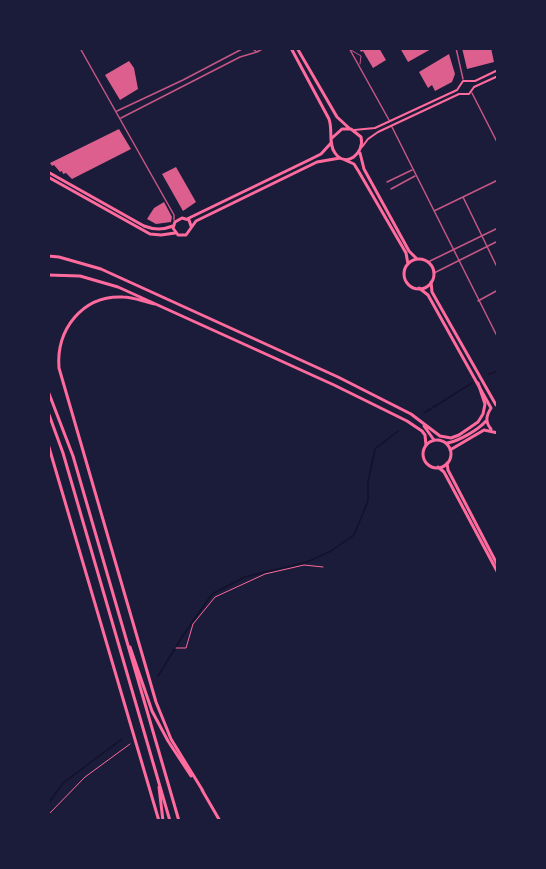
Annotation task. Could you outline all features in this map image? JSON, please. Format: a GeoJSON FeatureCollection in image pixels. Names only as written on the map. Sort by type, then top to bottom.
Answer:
{"type":"FeatureCollection","features":[{"type":"Feature","properties":{"kind":"main road"},"geometry":{"type":"LineString","coordinates":[[291,48],[332,126],[333,151],[354,164],[359,172],[406,253],[408,264],[405,279],[409,285],[419,288],[428,295],[491,408]]}},
{"type":"Feature","properties":{"kind":"main road"},"geometry":{"type":"LineString","coordinates":[[297,48],[337,117],[361,137],[362,147]]}},
{"type":"Feature","properties":{"kind":"main road"},"geometry":{"type":"LineString","coordinates":[[48,172],[153,230],[174,224],[321,154],[338,131],[375,128],[459,88],[463,81],[475,81],[498,70]]}},
{"type":"Feature","properties":{"kind":"main road"},"geometry":{"type":"LineString","coordinates":[[48,177],[150,234],[176,233],[185,236],[196,221],[317,162],[353,158],[374,134],[463,94],[472,93],[474,87],[498,76]]}},
{"type":"Feature","properties":{"kind":"main road"},"geometry":{"type":"LineString","coordinates":[[470,81],[474,87]]}},
{"type":"Feature","properties":{"kind":"main road"},"geometry":{"type":"LineString","coordinates":[[459,88],[463,94]]}},
{"type":"Feature","properties":{"kind":"main road"},"geometry":{"type":"LineString","coordinates":[[360,152],[364,169],[410,251],[417,259],[428,262],[434,273],[431,282],[432,292],[497,405],[491,408],[482,426],[450,443],[434,440],[421,422]]}},
{"type":"Feature","properties":{"kind":"main road"},"geometry":{"type":"LineString","coordinates":[[184,218],[191,226]]}},
{"type":"Feature","properties":{"kind":"main road"},"geometry":{"type":"LineString","coordinates":[[174,224],[176,233]]}},
{"type":"Feature","properties":{"kind":"main road"},"geometry":{"type":"LineString","coordinates":[[48,256],[101,269],[347,381],[385,399],[440,436],[451,438],[470,429],[478,422],[485,404],[478,383]]}},
{"type":"Feature","properties":{"kind":"main road"},"geometry":{"type":"LineString","coordinates":[[408,264],[417,259]]}},
{"type":"Feature","properties":{"kind":"main road"},"geometry":{"type":"LineString","coordinates":[[48,275],[96,279],[118,287],[334,385],[407,421],[425,435],[424,458],[429,465],[438,467],[444,472],[498,573]]}},
{"type":"Feature","properties":{"kind":"main road"},"geometry":{"type":"LineString","coordinates":[[419,288],[431,282]]}},
{"type":"Feature","properties":{"kind":"main road"},"geometry":{"type":"LineString","coordinates":[[155,304],[117,297],[100,300],[86,307],[73,319],[63,336],[59,348],[59,368],[156,702],[171,739],[220,821]]}},
{"type":"Feature","properties":{"kind":"main road"},"geometry":{"type":"LineString","coordinates":[[48,392],[72,456],[179,821]]}},
{"type":"Feature","properties":{"kind":"main road"},"geometry":{"type":"LineString","coordinates":[[48,412],[63,453],[171,821]]}},
{"type":"Feature","properties":{"kind":"main road"},"geometry":{"type":"LineString","coordinates":[[486,420],[492,431]]}},
{"type":"Feature","properties":{"kind":"main road"},"geometry":{"type":"LineString","coordinates":[[450,450],[484,430],[498,433]]}},
{"type":"Feature","properties":{"kind":"main road"},"geometry":{"type":"LineString","coordinates":[[426,445],[434,440]]}},
{"type":"Feature","properties":{"kind":"main road"},"geometry":{"type":"LineString","coordinates":[[446,443],[450,450],[448,470],[498,566]]}},
{"type":"Feature","properties":{"kind":"main road"},"geometry":{"type":"LineString","coordinates":[[48,444],[159,821]]}},
{"type":"Feature","properties":{"kind":"main road"},"geometry":{"type":"LineString","coordinates":[[438,467],[447,463]]}},
{"type":"Feature","properties":{"kind":"main road"},"geometry":{"type":"LineString","coordinates":[[126,637],[152,711],[168,741],[203,791]]}},
{"type":"Feature","properties":{"kind":"main road"},"geometry":{"type":"LineString","coordinates":[[159,782],[163,821]]}},
{"type":"Feature","properties":{"kind":"street"},"geometry":{"type":"LineString","coordinates":[[81,48],[174,214],[174,224]]}},
{"type":"Feature","properties":{"kind":"street"},"geometry":{"type":"LineString","coordinates":[[117,111],[180,82],[244,48]]}},
{"type":"Feature","properties":{"kind":"street"},"geometry":{"type":"LineString","coordinates":[[251,48],[257,52]]}},
{"type":"Feature","properties":{"kind":"street"},"geometry":{"type":"LineString","coordinates":[[121,118],[240,57],[264,48]]}},
{"type":"Feature","properties":{"kind":"street"},"geometry":{"type":"LineString","coordinates":[[456,48],[463,81]]}},
{"type":"Feature","properties":{"kind":"street"},"geometry":{"type":"LineString","coordinates":[[349,49],[390,121]]}},
{"type":"Feature","properties":{"kind":"street"},"geometry":{"type":"LineString","coordinates":[[180,82],[182,86]]}},
{"type":"Feature","properties":{"kind":"street"},"geometry":{"type":"LineString","coordinates":[[472,93],[498,144]]}},
{"type":"Feature","properties":{"kind":"street"},"geometry":{"type":"LineString","coordinates":[[392,126],[498,338]]}},
{"type":"Feature","properties":{"kind":"street"},"geometry":{"type":"LineString","coordinates":[[493,134],[498,132]]}},
{"type":"Feature","properties":{"kind":"street"},"geometry":{"type":"LineString","coordinates":[[387,182],[413,169]]}},
{"type":"Feature","properties":{"kind":"street"},"geometry":{"type":"LineString","coordinates":[[391,189],[416,176]]}},
{"type":"Feature","properties":{"kind":"street"},"geometry":{"type":"LineString","coordinates":[[433,211],[498,180]]}},
{"type":"Feature","properties":{"kind":"street"},"geometry":{"type":"LineString","coordinates":[[463,197],[498,269]]}},
{"type":"Feature","properties":{"kind":"street"},"geometry":{"type":"LineString","coordinates":[[174,214],[184,218]]}},
{"type":"Feature","properties":{"kind":"street"},"geometry":{"type":"LineString","coordinates":[[428,262],[498,228]]}},
{"type":"Feature","properties":{"kind":"street"},"geometry":{"type":"LineString","coordinates":[[434,273],[498,241]]}},
{"type":"Feature","properties":{"kind":"street"},"geometry":{"type":"LineString","coordinates":[[478,300],[498,291]]}},
{"type":"Feature","properties":{"kind":"lane"},"geometry":{"type":"LineString","coordinates":[[349,49],[361,56],[359,65]]}},
{"type":"Feature","properties":{"kind":"path"},"geometry":{"type":"LineString","coordinates":[[176,648],[186,648],[193,624],[215,597],[265,574],[304,565],[323,567]]}},
{"type":"Feature","properties":{"kind":"path"},"geometry":{"type":"LineString","coordinates":[[48,815],[85,777],[130,744]]}},
{"type":"Feature","properties":{"kind":"building"},"geometry":{"type":"Polygon","coordinates":[[[359,48],[379,48],[386,60],[373,68],[359,48]]]}},
{"type":"Feature","properties":{"kind":"building"},"geometry":{"type":"Polygon","coordinates":[[[400,48],[433,48],[408,62],[400,48]]]}},
{"type":"Feature","properties":{"kind":"building"},"geometry":{"type":"Polygon","coordinates":[[[462,48],[491,48],[494,62],[467,69],[462,48]]]}},
{"type":"Feature","properties":{"kind":"building"},"geometry":{"type":"Polygon","coordinates":[[[449,54],[455,74],[452,82],[435,91],[432,85],[428,88],[419,72],[449,54]]]}},
{"type":"Feature","properties":{"kind":"building"},"geometry":{"type":"Polygon","coordinates":[[[129,61],[134,68],[138,89],[120,100],[105,75],[129,61]]]}},
{"type":"Feature","properties":{"kind":"building"},"geometry":{"type":"Polygon","coordinates":[[[119,129],[131,149],[72,179],[50,163],[119,129]]]}},
{"type":"Feature","properties":{"kind":"building"},"geometry":{"type":"Polygon","coordinates":[[[176,167],[196,202],[183,211],[162,174],[176,167]]]}},
{"type":"Feature","properties":{"kind":"building"},"geometry":{"type":"Polygon","coordinates":[[[164,202],[172,217],[171,222],[156,224],[147,219],[154,208],[164,202]]]}},
{"type":"Feature","properties":{"kind":"waterway"},"geometry":{"type":"LineString","coordinates":[[489,374],[498,371]]}},
{"type":"Feature","properties":{"kind":"waterway"},"geometry":{"type":"LineString","coordinates":[[424,413],[472,383]]}},
{"type":"Feature","properties":{"kind":"waterway"},"geometry":{"type":"LineString","coordinates":[[158,676],[212,594],[245,577],[307,562],[331,551],[354,535],[368,501],[368,482],[375,449],[398,431]]}},
{"type":"Feature","properties":{"kind":"waterway"},"geometry":{"type":"LineString","coordinates":[[48,804],[63,783],[122,739]]}}]}
